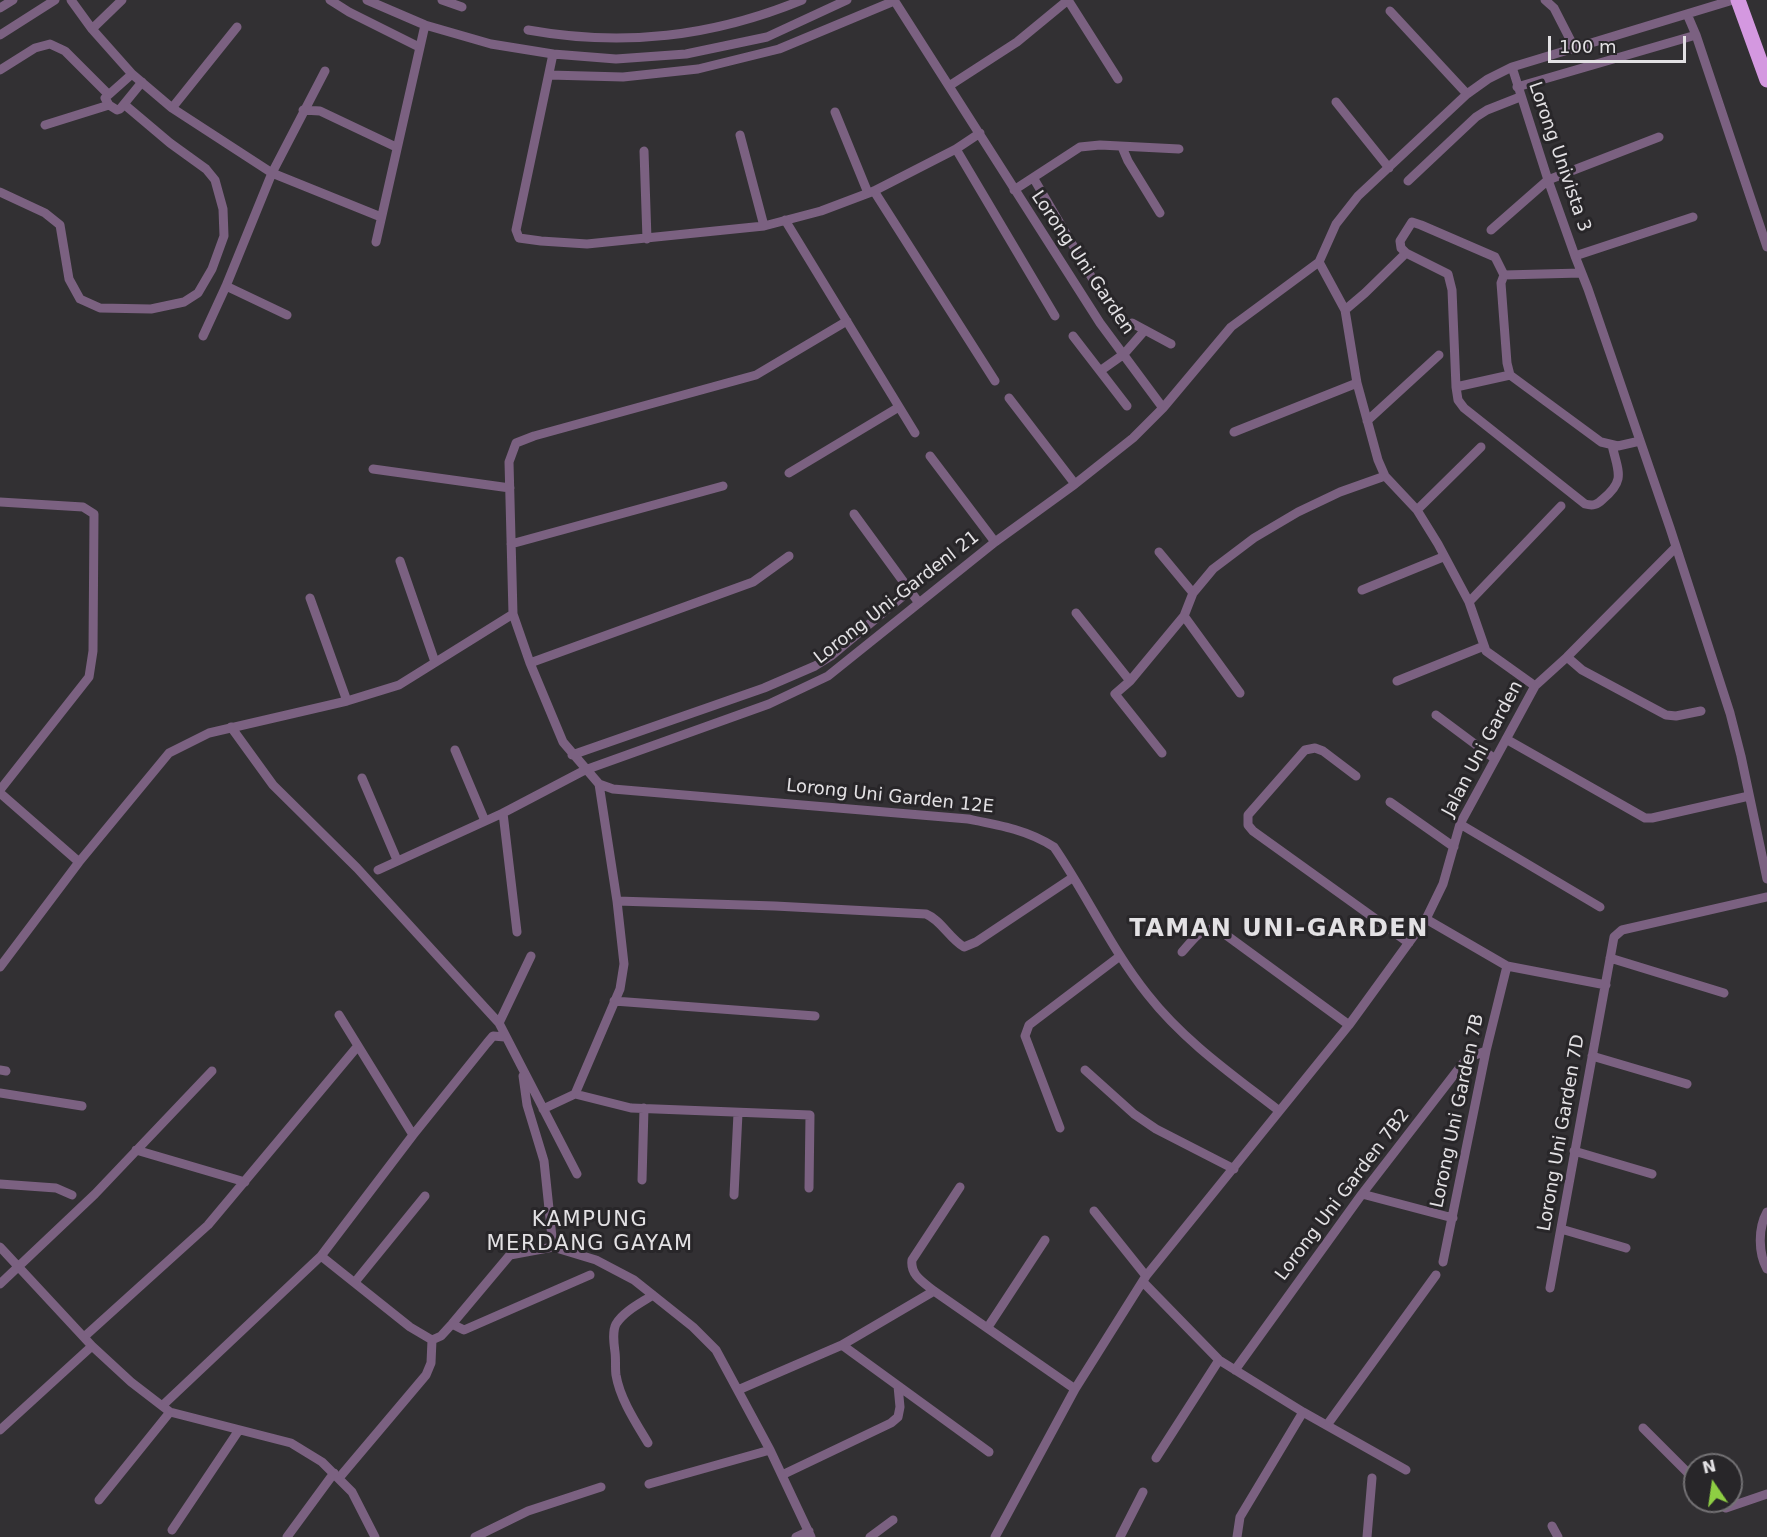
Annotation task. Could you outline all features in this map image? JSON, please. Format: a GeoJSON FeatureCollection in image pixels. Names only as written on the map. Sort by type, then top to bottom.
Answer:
{"type":"FeatureCollection","features":[{"type":"Feature","properties":{"kind":"highway"},"geometry":{"type":"LineString","coordinates":[[1738,0],[1767,80]]}},
{"type":"Feature","properties":{"kind":"street"},"geometry":{"type":"LineString","coordinates":[[0,8],[12,0]]}},
{"type":"Feature","properties":{"kind":"street"},"geometry":{"type":"LineString","coordinates":[[0,35],[55,0]]}},
{"type":"Feature","properties":{"kind":"street"},"geometry":{"type":"LineString","coordinates":[[70,0],[132,74],[172,108],[272,173],[381,217]]}},
{"type":"Feature","properties":{"kind":"street"},"geometry":{"type":"LineString","coordinates":[[92,29],[122,0]]}},
{"type":"Feature","properties":{"kind":"street"},"geometry":{"type":"LineString","coordinates":[[330,0],[419,47]]}},
{"type":"Feature","properties":{"kind":"street"},"geometry":{"type":"LineString","coordinates":[[367,0],[424,25],[491,44],[553,54],[616,59],[686,54],[767,37],[847,0]]}},
{"type":"Feature","properties":{"kind":"street"},"geometry":{"type":"LineString","coordinates":[[442,0],[462,7]]}},
{"type":"Feature","properties":{"kind":"street"},"geometry":{"type":"LineString","coordinates":[[528,30],[565,36],[621,39],[664,37],[739,22],[802,0]]}},
{"type":"Feature","properties":{"kind":"street"},"geometry":{"type":"LineString","coordinates":[[949,86],[1017,42],[1068,0],[1118,79]]}},
{"type":"Feature","properties":{"kind":"street"},"geometry":{"type":"LineString","coordinates":[[1545,0],[1554,8],[1574,47]]}},
{"type":"Feature","properties":{"kind":"street"},"geometry":{"type":"LineString","coordinates":[[1534,686],[1490,656],[1484,646],[1469,602],[1417,510],[1385,476],[1357,383],[1344,310],[1319,262],[1336,224],[1358,196],[1467,93],[1488,79],[1512,67],[1574,47],[1733,0]]}},
{"type":"Feature","properties":{"kind":"street"},"geometry":{"type":"LineString","coordinates":[[549,75],[623,77],[698,69],[779,49],[894,1]]}},
{"type":"Feature","properties":{"kind":"street","name":"Lorong Uni Garden"},"geometry":{"type":"LineString","coordinates":[[894,1],[1100,323],[1162,408]]}},
{"type":"Feature","properties":{"kind":"street"},"geometry":{"type":"LineString","coordinates":[[1390,10],[1467,93]]}},
{"type":"Feature","properties":{"kind":"street"},"geometry":{"type":"LineString","coordinates":[[1687,14],[1696,34],[1767,247]]}},
{"type":"Feature","properties":{"kind":"street"},"geometry":{"type":"LineString","coordinates":[[376,242],[424,25]]}},
{"type":"Feature","properties":{"kind":"street"},"geometry":{"type":"LineString","coordinates":[[172,108],[237,27]]}},
{"type":"Feature","properties":{"kind":"street"},"geometry":{"type":"LineString","coordinates":[[1408,181],[1476,117],[1519,92],[1696,34]]}},
{"type":"Feature","properties":{"kind":"street"},"geometry":{"type":"LineString","coordinates":[[0,70],[36,48],[50,44],[65,51],[108,94]]}},
{"type":"Feature","properties":{"kind":"street"},"geometry":{"type":"LineString","coordinates":[[553,54],[516,230],[519,238],[587,244],[764,226],[821,211],[871,192],[956,149],[980,133]]}},
{"type":"Feature","properties":{"kind":"street","name":"Lorong Univista 3"},"geometry":{"type":"LineString","coordinates":[[1512,67],[1548,180],[1640,441],[1730,713],[1742,756],[1767,879]]}},
{"type":"Feature","properties":{"kind":"street"},"geometry":{"type":"LineString","coordinates":[[204,336],[272,173],[325,70]]}},
{"type":"Feature","properties":{"kind":"street"},"geometry":{"type":"LineString","coordinates":[[132,74],[108,94],[105,101],[109,105],[117,110],[125,105],[142,82]]}},
{"type":"Feature","properties":{"kind":"street"},"geometry":{"type":"LineString","coordinates":[[1336,102],[1389,168]]}},
{"type":"Feature","properties":{"kind":"street"},"geometry":{"type":"LineString","coordinates":[[45,125],[109,105]]}},
{"type":"Feature","properties":{"kind":"street"},"geometry":{"type":"LineString","coordinates":[[0,192],[45,213],[60,225],[69,279],[80,299],[100,308],[151,309],[184,302],[198,293],[212,269],[224,237],[223,209],[215,180],[206,169],[170,143],[125,105]]}},
{"type":"Feature","properties":{"kind":"street"},"geometry":{"type":"LineString","coordinates":[[303,110],[320,111],[396,147]]}},
{"type":"Feature","properties":{"kind":"street"},"geometry":{"type":"LineString","coordinates":[[835,112],[871,192],[995,381]]}},
{"type":"Feature","properties":{"kind":"street"},"geometry":{"type":"LineString","coordinates":[[740,135],[764,226]]}},
{"type":"Feature","properties":{"kind":"street"},"geometry":{"type":"LineString","coordinates":[[1491,230],[1548,180],[1659,137]]}},
{"type":"Feature","properties":{"kind":"street"},"geometry":{"type":"LineString","coordinates":[[1014,190],[1080,147],[1090,145],[1179,149]]}},
{"type":"Feature","properties":{"kind":"street"},"geometry":{"type":"LineString","coordinates":[[1122,147],[1160,213]]}},
{"type":"Feature","properties":{"kind":"street"},"geometry":{"type":"LineString","coordinates":[[956,149],[1055,316]]}},
{"type":"Feature","properties":{"kind":"street"},"geometry":{"type":"LineString","coordinates":[[644,151],[647,239]]}},
{"type":"Feature","properties":{"kind":"street"},"geometry":{"type":"LineString","coordinates":[[1034,179],[1102,295]]}},
{"type":"Feature","properties":{"kind":"street"},"geometry":{"type":"LineString","coordinates":[[1575,256],[1693,217]]}},
{"type":"Feature","properties":{"kind":"street"},"geometry":{"type":"LineString","coordinates":[[785,220],[915,433]]}},
{"type":"Feature","properties":{"kind":"street"},"geometry":{"type":"LineString","coordinates":[[1612,446],[1619,477],[1616,488],[1593,506],[1585,504],[1464,408],[1458,400],[1456,387],[1452,290],[1448,274],[1406,253],[1401,248],[1400,241],[1412,222],[1495,257],[1504,275],[1501,283],[1507,363],[1510,375],[1601,442],[1618,446],[1640,441]]}},
{"type":"Feature","properties":{"kind":"street"},"geometry":{"type":"LineString","coordinates":[[1344,310],[1406,253]]}},
{"type":"Feature","properties":{"kind":"street","name":"Lorong Uni-Gardenl 21"},"geometry":{"type":"LineString","coordinates":[[378,870],[503,813],[585,770],[769,704],[828,676],[995,542],[1075,484],[1133,438],[1232,327],[1319,262]]}},
{"type":"Feature","properties":{"kind":"street"},"geometry":{"type":"LineString","coordinates":[[1504,275],[1581,273]]}},
{"type":"Feature","properties":{"kind":"street"},"geometry":{"type":"LineString","coordinates":[[226,286],[288,315]]}},
{"type":"Feature","properties":{"kind":"street"},"geometry":{"type":"LineString","coordinates":[[575,1094],[620,989],[624,964],[599,784],[563,742],[530,663],[513,614],[508,462],[516,443],[756,375],[847,321]]}},
{"type":"Feature","properties":{"kind":"street"},"geometry":{"type":"LineString","coordinates":[[1132,323],[1172,344]]}},
{"type":"Feature","properties":{"kind":"street"},"geometry":{"type":"LineString","coordinates":[[1100,371],[1124,354],[1145,330]]}},
{"type":"Feature","properties":{"kind":"street"},"geometry":{"type":"LineString","coordinates":[[1073,336],[1127,406]]}},
{"type":"Feature","properties":{"kind":"street"},"geometry":{"type":"LineString","coordinates":[[1367,421],[1439,355]]}},
{"type":"Feature","properties":{"kind":"street"},"geometry":{"type":"LineString","coordinates":[[1456,387],[1510,375]]}},
{"type":"Feature","properties":{"kind":"street"},"geometry":{"type":"LineString","coordinates":[[1234,432],[1357,383]]}},
{"type":"Feature","properties":{"kind":"street"},"geometry":{"type":"LineString","coordinates":[[1009,398],[1075,484]]}},
{"type":"Feature","properties":{"kind":"street"},"geometry":{"type":"LineString","coordinates":[[789,473],[900,407]]}},
{"type":"Feature","properties":{"kind":"street"},"geometry":{"type":"LineString","coordinates":[[1417,510],[1481,447]]}},
{"type":"Feature","properties":{"kind":"street"},"geometry":{"type":"LineString","coordinates":[[930,456],[995,542]]}},
{"type":"Feature","properties":{"kind":"street"},"geometry":{"type":"LineString","coordinates":[[373,469],[510,488]]}},
{"type":"Feature","properties":{"kind":"street"},"geometry":{"type":"LineString","coordinates":[[1161,753],[1115,694],[1130,681],[1184,616],[1193,593],[1213,569],[1254,538],[1298,512],[1340,492],[1385,476]]}},
{"type":"Feature","properties":{"kind":"street"},"geometry":{"type":"LineString","coordinates":[[511,544],[723,486]]}},
{"type":"Feature","properties":{"kind":"street"},"geometry":{"type":"LineString","coordinates":[[0,502],[84,507],[94,514],[93,651],[89,676],[0,791],[79,862]]}},
{"type":"Feature","properties":{"kind":"street"},"geometry":{"type":"LineString","coordinates":[[1469,602],[1561,506]]}},
{"type":"Feature","properties":{"kind":"street"},"geometry":{"type":"LineString","coordinates":[[854,514],[920,603]]}},
{"type":"Feature","properties":{"kind":"street","name":"Jalan Uni Garden"},"geometry":{"type":"LineString","coordinates":[[995,1537],[1075,1389],[1144,1279],[1278,1110],[1349,1025],[1426,919],[1443,884],[1460,824],[1534,686],[1567,657],[1676,548]]}},
{"type":"Feature","properties":{"kind":"street"},"geometry":{"type":"LineString","coordinates":[[1159,552],[1193,593]]}},
{"type":"Feature","properties":{"kind":"street"},"geometry":{"type":"LineString","coordinates":[[530,663],[753,582],[789,556]]}},
{"type":"Feature","properties":{"kind":"street"},"geometry":{"type":"LineString","coordinates":[[1362,590],[1443,557]]}},
{"type":"Feature","properties":{"kind":"street"},"geometry":{"type":"LineString","coordinates":[[400,561],[435,662]]}},
{"type":"Feature","properties":{"kind":"street"},"geometry":{"type":"LineString","coordinates":[[572,755],[764,688],[815,666],[831,656],[909,591]]}},
{"type":"Feature","properties":{"kind":"street"},"geometry":{"type":"LineString","coordinates":[[310,598],[347,700]]}},
{"type":"Feature","properties":{"kind":"street"},"geometry":{"type":"LineString","coordinates":[[1076,613],[1130,681]]}},
{"type":"Feature","properties":{"kind":"street"},"geometry":{"type":"LineString","coordinates":[[0,967],[79,862],[169,753],[209,733],[347,700],[399,685],[513,614]]}},
{"type":"Feature","properties":{"kind":"street"},"geometry":{"type":"LineString","coordinates":[[1184,616],[1240,693]]}},
{"type":"Feature","properties":{"kind":"street"},"geometry":{"type":"LineString","coordinates":[[1397,681],[1484,646]]}},
{"type":"Feature","properties":{"kind":"street"},"geometry":{"type":"LineString","coordinates":[[1567,657],[1582,670],[1666,715],[1676,716],[1701,711]]}},
{"type":"Feature","properties":{"kind":"street"},"geometry":{"type":"LineString","coordinates":[[764,688],[769,704]]}},
{"type":"Feature","properties":{"kind":"street"},"geometry":{"type":"LineString","coordinates":[[1436,715],[1495,759]]}},
{"type":"Feature","properties":{"kind":"street"},"geometry":{"type":"LineString","coordinates":[[231,727],[273,785],[357,868],[499,1023],[577,1174]]}},
{"type":"Feature","properties":{"kind":"street"},"geometry":{"type":"LineString","coordinates":[[1506,739],[1645,818],[1749,796]]}},
{"type":"Feature","properties":{"kind":"street"},"geometry":{"type":"LineString","coordinates":[[1356,776],[1323,751],[1315,748],[1305,750],[1248,815],[1248,825],[1253,831],[1409,943]]}},
{"type":"Feature","properties":{"kind":"street"},"geometry":{"type":"LineString","coordinates":[[456,750],[485,820]]}},
{"type":"Feature","properties":{"kind":"street"},"geometry":{"type":"LineString","coordinates":[[362,778],[397,860]]}},
{"type":"Feature","properties":{"kind":"street","name":"Lorong Uni Garden 12E"},"geometry":{"type":"LineString","coordinates":[[599,784],[613,789],[968,819],[1010,828],[1043,840],[1054,847],[1072,878]]}},
{"type":"Feature","properties":{"kind":"street"},"geometry":{"type":"LineString","coordinates":[[1390,802],[1454,847]]}},
{"type":"Feature","properties":{"kind":"street"},"geometry":{"type":"LineString","coordinates":[[503,813],[517,932]]}},
{"type":"Feature","properties":{"kind":"street"},"geometry":{"type":"LineString","coordinates":[[1460,824],[1600,907]]}},
{"type":"Feature","properties":{"kind":"street"},"geometry":{"type":"LineString","coordinates":[[617,901],[926,914],[932,917],[954,941],[964,947],[976,942],[1072,878],[1120,956],[1160,1010],[1199,1049],[1278,1110]]}},
{"type":"Feature","properties":{"kind":"street","name":"Lorong Uni Garden 7D"},"geometry":{"type":"LineString","coordinates":[[1550,1288],[1614,937],[1622,930],[1767,897]]}},
{"type":"Feature","properties":{"kind":"street"},"geometry":{"type":"LineString","coordinates":[[1426,919],[1507,966],[1606,985]]}},
{"type":"Feature","properties":{"kind":"street"},"geometry":{"type":"LineString","coordinates":[[1182,952],[1204,929],[1213,928],[1222,932],[1349,1025]]}},
{"type":"Feature","properties":{"kind":"street"},"geometry":{"type":"LineString","coordinates":[[499,1023],[531,956]]}},
{"type":"Feature","properties":{"kind":"street"},"geometry":{"type":"LineString","coordinates":[[1060,1128],[1025,1036],[1029,1025],[1120,956]]}},
{"type":"Feature","properties":{"kind":"street"},"geometry":{"type":"LineString","coordinates":[[1610,958],[1724,993]]}},
{"type":"Feature","properties":{"kind":"street","name":"Lorong Uni Garden 7B"},"geometry":{"type":"LineString","coordinates":[[1443,1262],[1486,1051],[1507,966]]}},
{"type":"Feature","properties":{"kind":"street"},"geometry":{"type":"LineString","coordinates":[[614,1000],[815,1016]]}},
{"type":"Feature","properties":{"kind":"street"},"geometry":{"type":"LineString","coordinates":[[339,1015],[413,1136]]}},
{"type":"Feature","properties":{"kind":"street"},"geometry":{"type":"LineString","coordinates":[[99,1500],[166,1409],[321,1256],[493,1036],[505,1037]]}},
{"type":"Feature","properties":{"kind":"street"},"geometry":{"type":"LineString","coordinates":[[84,1337],[208,1225],[357,1047]]}},
{"type":"Feature","properties":{"kind":"street","name":"Lorong Uni Garden 7B2"},"geometry":{"type":"LineString","coordinates":[[1235,1370],[1362,1194],[1467,1058],[1486,1051]]}},
{"type":"Feature","properties":{"kind":"street"},"geometry":{"type":"LineString","coordinates":[[1592,1056],[1687,1084]]}},
{"type":"Feature","properties":{"kind":"street"},"geometry":{"type":"LineString","coordinates":[[522,1069],[527,1105],[544,1161],[553,1247]]}},
{"type":"Feature","properties":{"kind":"street"},"geometry":{"type":"LineString","coordinates":[[1085,1070],[1134,1114],[1233,1169]]}},
{"type":"Feature","properties":{"kind":"street"},"geometry":{"type":"LineString","coordinates":[[0,1284],[95,1194],[212,1071]]}},
{"type":"Feature","properties":{"kind":"street"},"geometry":{"type":"LineString","coordinates":[[0,1093],[82,1106]]}},
{"type":"Feature","properties":{"kind":"street"},"geometry":{"type":"LineString","coordinates":[[543,1109],[575,1094],[612,1104],[644,1108],[810,1115],[809,1188]]}},
{"type":"Feature","properties":{"kind":"street"},"geometry":{"type":"LineString","coordinates":[[642,1180],[644,1108]]}},
{"type":"Feature","properties":{"kind":"street"},"geometry":{"type":"LineString","coordinates":[[734,1195],[738,1113]]}},
{"type":"Feature","properties":{"kind":"street"},"geometry":{"type":"LineString","coordinates":[[136,1150],[245,1182]]}},
{"type":"Feature","properties":{"kind":"street"},"geometry":{"type":"LineString","coordinates":[[1574,1151],[1652,1174]]}},
{"type":"Feature","properties":{"kind":"street"},"geometry":{"type":"LineString","coordinates":[[0,1184],[56,1188],[72,1195]]}},
{"type":"Feature","properties":{"kind":"street"},"geometry":{"type":"LineString","coordinates":[[960,1187],[912,1260],[911,1268],[914,1274],[934,1291],[1075,1389]]}},
{"type":"Feature","properties":{"kind":"street"},"geometry":{"type":"LineString","coordinates":[[1362,1194],[1453,1218]]}},
{"type":"Feature","properties":{"kind":"street"},"geometry":{"type":"LineString","coordinates":[[355,1282],[425,1196]]}},
{"type":"Feature","properties":{"kind":"street"},"geometry":{"type":"LineString","coordinates":[[1094,1211],[1144,1279],[1219,1360],[1303,1412],[1406,1470]]}},
{"type":"Feature","properties":{"kind":"street"},"geometry":{"type":"LineString","coordinates":[[1767,1212],[1761,1230],[1761,1252],[1767,1269]]}},
{"type":"Feature","properties":{"kind":"street"},"geometry":{"type":"LineString","coordinates":[[1561,1229],[1626,1248]]}},
{"type":"Feature","properties":{"kind":"street"},"geometry":{"type":"LineString","coordinates":[[321,1256],[423,1336],[432,1340],[441,1336],[452,1324],[525,1237]]}},
{"type":"Feature","properties":{"kind":"street"},"geometry":{"type":"LineString","coordinates":[[988,1328],[1045,1240]]}},
{"type":"Feature","properties":{"kind":"street"},"geometry":{"type":"LineString","coordinates":[[0,1247],[92,1346],[131,1382],[166,1409],[291,1443],[322,1462],[351,1492],[375,1537]]}},
{"type":"Feature","properties":{"kind":"street"},"geometry":{"type":"LineString","coordinates":[[510,1255],[553,1247],[596,1260],[634,1280],[693,1327],[716,1350],[770,1450],[810,1534],[796,1537]]}},
{"type":"Feature","properties":{"kind":"street"},"geometry":{"type":"LineString","coordinates":[[452,1324],[464,1330],[590,1275]]}},
{"type":"Feature","properties":{"kind":"street"},"geometry":{"type":"LineString","coordinates":[[1327,1425],[1436,1275]]}},
{"type":"Feature","properties":{"kind":"street"},"geometry":{"type":"LineString","coordinates":[[738,1390],[842,1345],[934,1291]]}},
{"type":"Feature","properties":{"kind":"street"},"geometry":{"type":"LineString","coordinates":[[648,1443],[637,1425],[615,1373],[614,1340],[615,1326],[626,1314],[653,1294]]}},
{"type":"Feature","properties":{"kind":"street"},"geometry":{"type":"LineString","coordinates":[[287,1537],[336,1476],[426,1375],[431,1363],[432,1340]]}},
{"type":"Feature","properties":{"kind":"street"},"geometry":{"type":"LineString","coordinates":[[842,1345],[989,1452]]}},
{"type":"Feature","properties":{"kind":"street"},"geometry":{"type":"LineString","coordinates":[[0,1430],[92,1346]]}},
{"type":"Feature","properties":{"kind":"street"},"geometry":{"type":"LineString","coordinates":[[1156,1458],[1219,1360]]}},
{"type":"Feature","properties":{"kind":"street"},"geometry":{"type":"LineString","coordinates":[[782,1475],[891,1423],[898,1417],[898,1386]]}},
{"type":"Feature","properties":{"kind":"street"},"geometry":{"type":"LineString","coordinates":[[1238,1537],[1240,1517],[1303,1412]]}},
{"type":"Feature","properties":{"kind":"street"},"geometry":{"type":"LineString","coordinates":[[1643,1428],[1683,1468]]}},
{"type":"Feature","properties":{"kind":"street"},"geometry":{"type":"LineString","coordinates":[[172,1530],[239,1430]]}},
{"type":"Feature","properties":{"kind":"street"},"geometry":{"type":"LineString","coordinates":[[649,1484],[770,1450]]}},
{"type":"Feature","properties":{"kind":"street"},"geometry":{"type":"LineString","coordinates":[[1367,1537],[1372,1478]]}},
{"type":"Feature","properties":{"kind":"street"},"geometry":{"type":"LineString","coordinates":[[475,1537],[528,1511],[601,1487]]}},
{"type":"Feature","properties":{"kind":"street"},"geometry":{"type":"LineString","coordinates":[[1120,1537],[1143,1492]]}},
{"type":"Feature","properties":{"kind":"street"},"geometry":{"type":"LineString","coordinates":[[1743,1502],[1767,1494]]}},
{"type":"Feature","properties":{"kind":"street"},"geometry":{"type":"LineString","coordinates":[[870,1537],[892,1520]]}},
{"type":"Feature","properties":{"kind":"street"},"geometry":{"type":"LineString","coordinates":[[1552,1526],[1558,1537]]}},
{"type":"Feature","properties":{"kind":"district","name":"TAMAN UNI-GARDEN"},"geometry":{"type":"Point","coordinates":[1279,930]}},
{"type":"Feature","properties":{"kind":"district","name":"KAMPUNG MERDANG GAYAM"},"geometry":{"type":"Point","coordinates":[590,1233]}}]}
